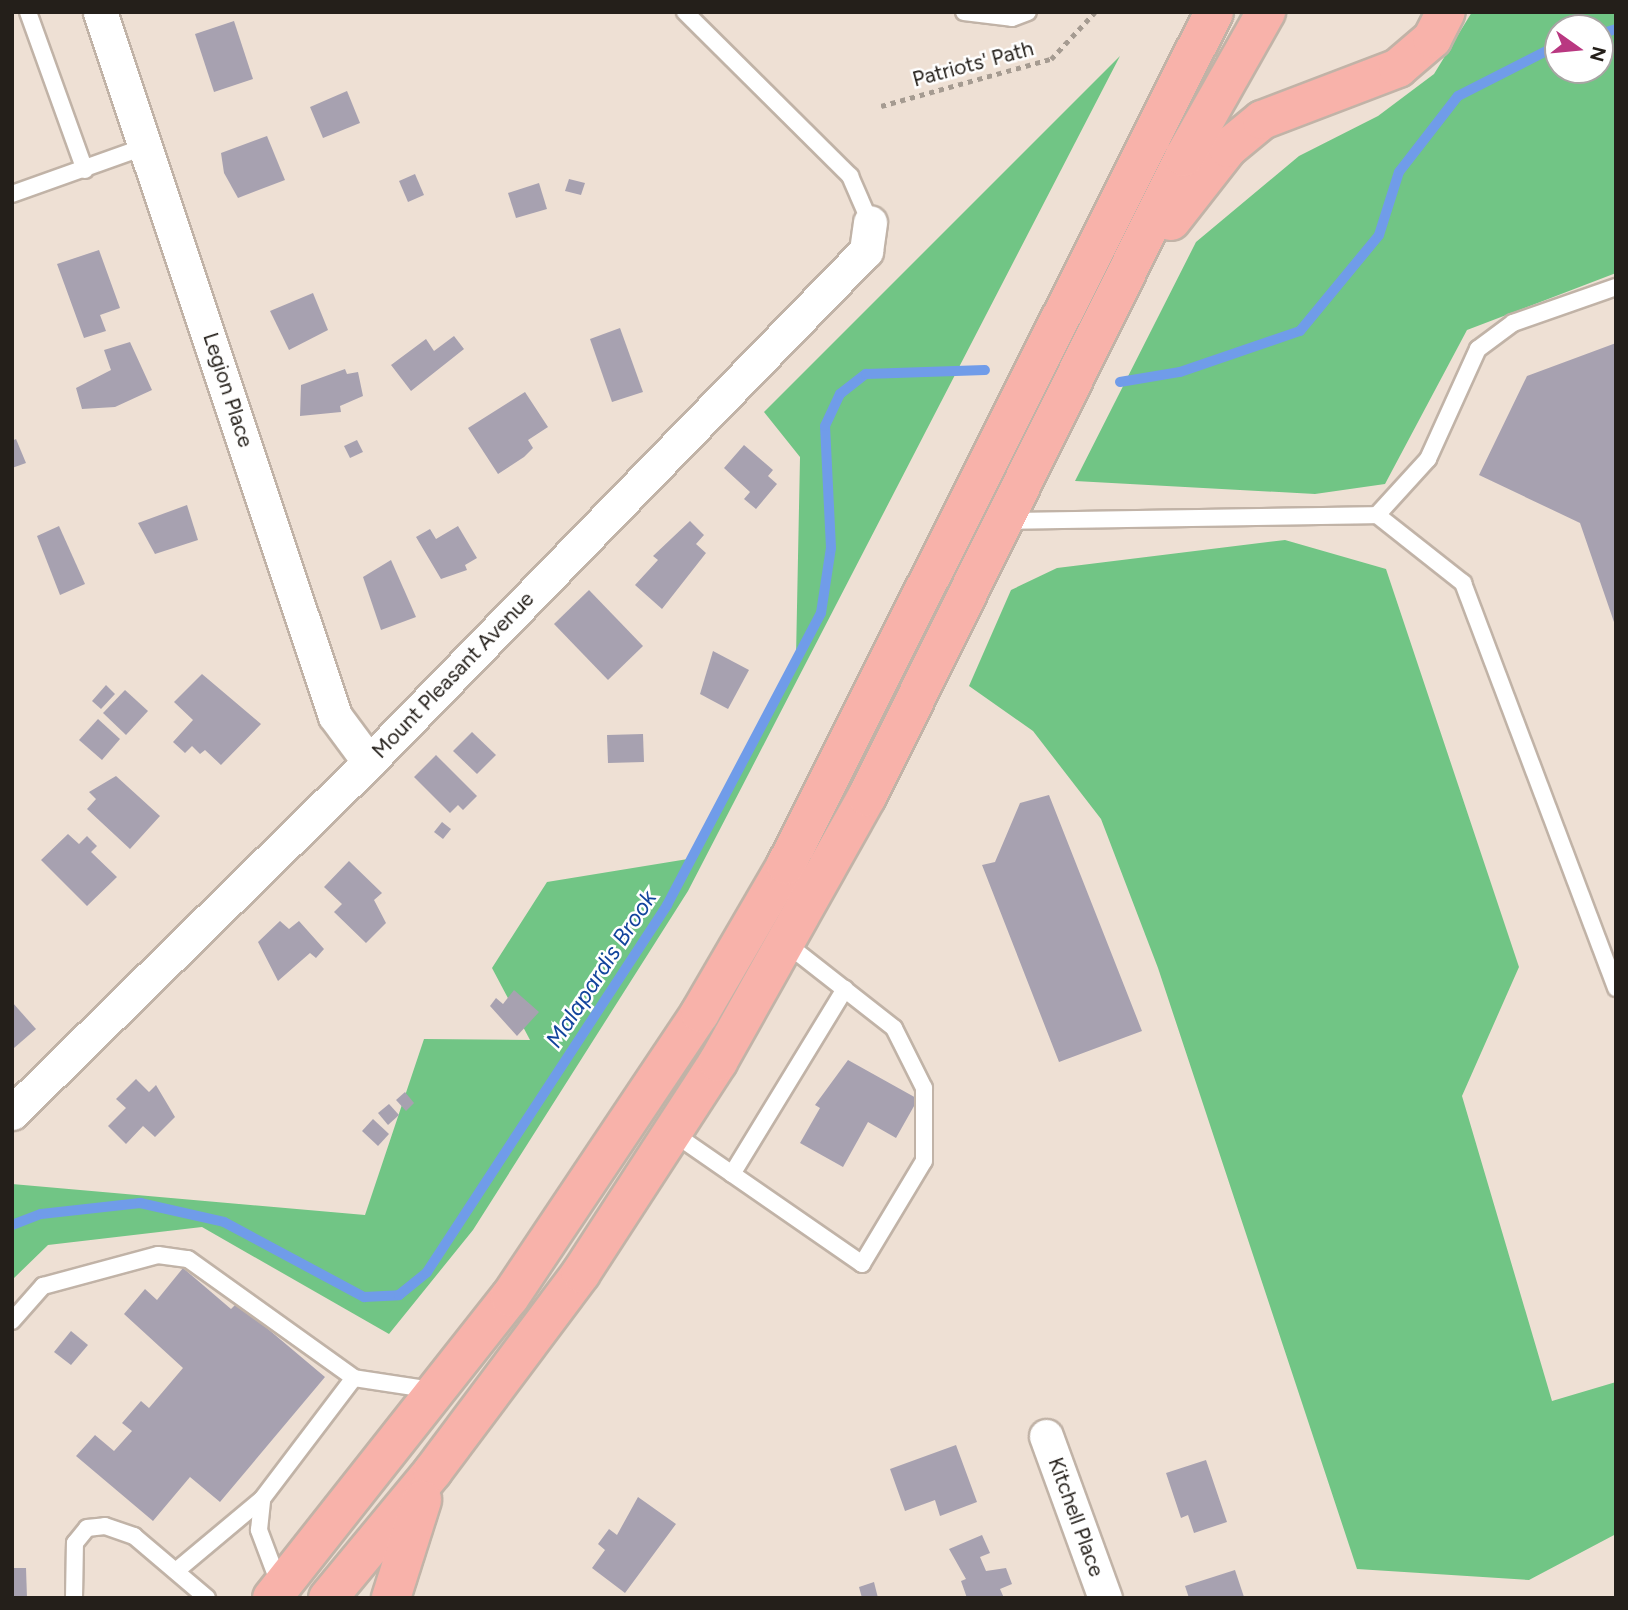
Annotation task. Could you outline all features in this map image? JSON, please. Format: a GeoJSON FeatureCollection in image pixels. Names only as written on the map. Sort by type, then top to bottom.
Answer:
{"type":"FeatureCollection","features":[{"type":"Feature","properties":{"kind":"main road"},"geometry":{"type":"LineString","coordinates":[[276,1593],[438,1391],[616,1145],[786,865],[1213,12]]}},
{"type":"Feature","properties":{"kind":"main road"},"geometry":{"type":"LineString","coordinates":[[328,1598],[433,1471],[581,1273],[673,1133],[788,944],[1115,295],[1266,12]]}},
{"type":"Feature","properties":{"kind":"main road"},"geometry":{"type":"LineString","coordinates":[[1115,295],[1227,148],[1293,104],[1416,57],[1447,12]]}},
{"type":"Feature","properties":{"kind":"main road"},"geometry":{"type":"LineString","coordinates":[[391,1598],[433,1471]]}},
{"type":"Feature","properties":{"kind":"street","name":"Legion Place"},"geometry":{"type":"LineString","coordinates":[[100,12],[335,716],[369,762]]}},
{"type":"Feature","properties":{"kind":"street","name":"Mount Pleasant Avenue"},"geometry":{"type":"LineString","coordinates":[[12,1113],[369,762],[866,251],[870,222]]}},
{"type":"Feature","properties":{"kind":"street","name":"Kitchell Place"},"geometry":{"type":"LineString","coordinates":[[1046,1436],[1105,1598]]}},
{"type":"Feature","properties":{"kind":"lane"},"geometry":{"type":"LineString","coordinates":[[28,12],[85,170]]}},
{"type":"Feature","properties":{"kind":"lane"},"geometry":{"type":"LineString","coordinates":[[685,12],[850,176],[870,222]]}},
{"type":"Feature","properties":{"kind":"lane"},"geometry":{"type":"LineString","coordinates":[[964,12],[1012,18],[1028,12]]}},
{"type":"Feature","properties":{"kind":"lane"},"geometry":{"type":"LineString","coordinates":[[12,194],[144,147]]}},
{"type":"Feature","properties":{"kind":"lane"},"geometry":{"type":"LineString","coordinates":[[1377,515],[1428,459],[1478,349],[1513,323],[1616,286]]}},
{"type":"Feature","properties":{"kind":"lane"},"geometry":{"type":"LineString","coordinates":[[1003,521],[1377,515],[1463,583],[1616,988]]}},
{"type":"Feature","properties":{"kind":"lane"},"geometry":{"type":"LineString","coordinates":[[673,1133],[862,1264],[924,1161],[923,1088],[894,1028],[788,944]]}},
{"type":"Feature","properties":{"kind":"lane"},"geometry":{"type":"LineString","coordinates":[[732,1174],[845,989]]}},
{"type":"Feature","properties":{"kind":"lane"},"geometry":{"type":"LineString","coordinates":[[12,1321],[43,1286],[158,1255],[188,1259],[354,1378],[438,1391]]}},
{"type":"Feature","properties":{"kind":"lane"},"geometry":{"type":"LineString","coordinates":[[176,1572],[262,1499],[354,1378]]}},
{"type":"Feature","properties":{"kind":"lane"},"geometry":{"type":"LineString","coordinates":[[262,1499],[259,1530],[276,1593]]}},
{"type":"Feature","properties":{"kind":"lane"},"geometry":{"type":"LineString","coordinates":[[74,1598],[75,1543],[87,1528],[134,1535],[207,1598]]}},
{"type":"Feature","properties":{"kind":"path","name":"Patriots' Path"},"geometry":{"type":"LineString","coordinates":[[881,106],[1051,59],[1095,12]]}},
{"type":"Feature","properties":{"kind":"green space"},"geometry":{"type":"Polygon","coordinates":[[[1472,12],[1616,12],[1616,273],[1467,330],[1385,484],[1315,494],[1075,481],[1196,242],[1299,156],[1378,116],[1434,74],[1472,12]]]}},
{"type":"Feature","properties":{"kind":"green space"},"geometry":{"type":"Polygon","coordinates":[[[1120,56],[688,891],[473,1230],[389,1334],[202,1227],[48,1245],[12,1280],[12,1184],[365,1215],[424,1039],[530,1040],[492,968],[547,882],[694,858],[796,657],[800,457],[764,412],[1120,56]]]}},
{"type":"Feature","properties":{"kind":"green space"},"geometry":{"type":"Polygon","coordinates":[[[1285,540],[1386,569],[1519,967],[1462,1096],[1552,1401],[1616,1382],[1616,1534],[1529,1580],[1357,1569],[1158,968],[1101,819],[1033,731],[969,686],[1011,590],[1057,568],[1285,540]]]}},
{"type":"Feature","properties":{"kind":"building"},"geometry":{"type":"Polygon","coordinates":[[[234,21],[253,79],[214,92],[195,34],[234,21]]]}},
{"type":"Feature","properties":{"kind":"building"},"geometry":{"type":"Polygon","coordinates":[[[347,91],[360,123],[323,138],[310,107],[347,91]]]}},
{"type":"Feature","properties":{"kind":"building"},"geometry":{"type":"Polygon","coordinates":[[[267,136],[285,180],[238,198],[224,173],[221,153],[267,136]]]}},
{"type":"Feature","properties":{"kind":"building"},"geometry":{"type":"Polygon","coordinates":[[[415,174],[424,195],[408,202],[399,181],[415,174]]]}},
{"type":"Feature","properties":{"kind":"building"},"geometry":{"type":"Polygon","coordinates":[[[569,179],[585,183],[581,195],[565,191],[569,179]]]}},
{"type":"Feature","properties":{"kind":"building"},"geometry":{"type":"Polygon","coordinates":[[[539,183],[547,209],[516,218],[508,193],[539,183]]]}},
{"type":"Feature","properties":{"kind":"building"},"geometry":{"type":"Polygon","coordinates":[[[99,250],[120,308],[100,315],[106,331],[84,338],[57,264],[99,250]]]}},
{"type":"Feature","properties":{"kind":"building"},"geometry":{"type":"Polygon","coordinates":[[[313,293],[328,330],[289,350],[270,311],[313,293]]]}},
{"type":"Feature","properties":{"kind":"building"},"geometry":{"type":"Polygon","coordinates":[[[620,328],[643,392],[612,402],[590,339],[620,328]]]}},
{"type":"Feature","properties":{"kind":"building"},"geometry":{"type":"Polygon","coordinates":[[[454,336],[464,349],[411,391],[391,365],[426,339],[434,351],[454,336]]]}},
{"type":"Feature","properties":{"kind":"building"},"geometry":{"type":"Polygon","coordinates":[[[130,342],[152,390],[115,407],[82,409],[76,388],[111,370],[104,350],[130,342]]]}},
{"type":"Feature","properties":{"kind":"building"},"geometry":{"type":"Polygon","coordinates":[[[1616,343],[1615,625],[1580,523],[1479,475],[1527,376],[1616,343]]]}},
{"type":"Feature","properties":{"kind":"building"},"geometry":{"type":"Polygon","coordinates":[[[345,369],[347,374],[358,372],[363,396],[340,406],[341,412],[300,416],[301,385],[345,369]]]}},
{"type":"Feature","properties":{"kind":"building"},"geometry":{"type":"Polygon","coordinates":[[[525,392],[548,427],[528,440],[533,448],[524,457],[498,474],[468,428],[525,392]]]}},
{"type":"Feature","properties":{"kind":"building"},"geometry":{"type":"Polygon","coordinates":[[[16,439],[26,463],[12,468],[12,441],[16,439]]]}},
{"type":"Feature","properties":{"kind":"building"},"geometry":{"type":"Polygon","coordinates":[[[357,440],[363,452],[350,458],[344,446],[357,440]]]}},
{"type":"Feature","properties":{"kind":"building"},"geometry":{"type":"Polygon","coordinates":[[[744,445],[773,470],[768,476],[777,484],[756,509],[744,499],[750,492],[724,468],[744,445]]]}},
{"type":"Feature","properties":{"kind":"building"},"geometry":{"type":"Polygon","coordinates":[[[187,505],[198,540],[155,554],[138,523],[187,505]]]}},
{"type":"Feature","properties":{"kind":"building"},"geometry":{"type":"Polygon","coordinates":[[[690,521],[704,535],[696,544],[706,553],[662,609],[635,585],[658,560],[653,556],[690,521]]]}},
{"type":"Feature","properties":{"kind":"building"},"geometry":{"type":"Polygon","coordinates":[[[59,526],[85,584],[60,595],[37,536],[59,526]]]}},
{"type":"Feature","properties":{"kind":"building"},"geometry":{"type":"Polygon","coordinates":[[[458,526],[477,558],[465,565],[467,570],[441,579],[416,537],[430,529],[436,539],[458,526]]]}},
{"type":"Feature","properties":{"kind":"building"},"geometry":{"type":"Polygon","coordinates":[[[391,560],[416,617],[381,630],[363,577],[391,560]]]}},
{"type":"Feature","properties":{"kind":"building"},"geometry":{"type":"Polygon","coordinates":[[[589,590],[643,646],[608,680],[554,624],[589,590]]]}},
{"type":"Feature","properties":{"kind":"building"},"geometry":{"type":"Polygon","coordinates":[[[713,651],[749,670],[728,709],[700,694],[713,651]]]}},
{"type":"Feature","properties":{"kind":"building"},"geometry":{"type":"Polygon","coordinates":[[[202,674],[261,724],[221,765],[205,750],[200,754],[192,746],[185,753],[173,742],[193,720],[174,702],[202,674]]]}},
{"type":"Feature","properties":{"kind":"building"},"geometry":{"type":"Polygon","coordinates":[[[106,685],[115,694],[101,709],[92,701],[106,685]]]}},
{"type":"Feature","properties":{"kind":"building"},"geometry":{"type":"Polygon","coordinates":[[[125,690],[148,711],[126,735],[103,713],[125,690]]]}},
{"type":"Feature","properties":{"kind":"building"},"geometry":{"type":"Polygon","coordinates":[[[98,719],[120,739],[102,760],[79,740],[98,719]]]}},
{"type":"Feature","properties":{"kind":"building"},"geometry":{"type":"Polygon","coordinates":[[[472,732],[496,755],[477,774],[453,751],[472,732]]]}},
{"type":"Feature","properties":{"kind":"building"},"geometry":{"type":"Polygon","coordinates":[[[643,734],[644,762],[608,763],[607,735],[643,734]]]}},
{"type":"Feature","properties":{"kind":"building"},"geometry":{"type":"Polygon","coordinates":[[[436,755],[477,796],[463,810],[458,805],[450,813],[414,777],[436,755]]]}},
{"type":"Feature","properties":{"kind":"building"},"geometry":{"type":"Polygon","coordinates":[[[116,776],[160,816],[130,849],[87,809],[96,799],[89,792],[116,776]]]}},
{"type":"Feature","properties":{"kind":"building"},"geometry":{"type":"Polygon","coordinates":[[[1049,795],[1142,1031],[1059,1062],[982,865],[995,862],[1020,803],[1049,795]]]}},
{"type":"Feature","properties":{"kind":"building"},"geometry":{"type":"Polygon","coordinates":[[[442,822],[451,829],[443,839],[434,832],[442,822]]]}},
{"type":"Feature","properties":{"kind":"building"},"geometry":{"type":"Polygon","coordinates":[[[68,834],[79,844],[87,836],[97,846],[91,852],[117,877],[87,906],[41,860],[68,834]]]}},
{"type":"Feature","properties":{"kind":"building"},"geometry":{"type":"Polygon","coordinates":[[[349,861],[382,893],[374,900],[386,923],[366,943],[334,912],[342,904],[324,887],[349,861]]]}},
{"type":"Feature","properties":{"kind":"building"},"geometry":{"type":"Polygon","coordinates":[[[280,921],[289,929],[299,921],[324,949],[316,958],[310,953],[278,981],[258,942],[280,921]]]}},
{"type":"Feature","properties":{"kind":"building"},"geometry":{"type":"Polygon","coordinates":[[[514,990],[539,1012],[517,1036],[490,1006],[496,998],[503,1004],[514,990]]]}},
{"type":"Feature","properties":{"kind":"building"},"geometry":{"type":"Polygon","coordinates":[[[12,1002],[36,1029],[14,1048],[12,1046],[12,1002]]]}},
{"type":"Feature","properties":{"kind":"building"},"geometry":{"type":"Polygon","coordinates":[[[848,1060],[918,1099],[896,1138],[868,1122],[843,1167],[800,1143],[820,1108],[815,1105],[848,1060]]]}},
{"type":"Feature","properties":{"kind":"building"},"geometry":{"type":"Polygon","coordinates":[[[136,1079],[149,1092],[156,1085],[175,1117],[155,1137],[143,1126],[126,1144],[108,1126],[126,1108],[116,1099],[136,1079]]]}},
{"type":"Feature","properties":{"kind":"building"},"geometry":{"type":"Polygon","coordinates":[[[405,1092],[414,1103],[406,1111],[396,1100],[405,1092]]]}},
{"type":"Feature","properties":{"kind":"building"},"geometry":{"type":"Polygon","coordinates":[[[389,1104],[399,1115],[388,1125],[378,1113],[389,1104]]]}},
{"type":"Feature","properties":{"kind":"building"},"geometry":{"type":"Polygon","coordinates":[[[373,1119],[389,1134],[378,1146],[362,1131],[373,1119]]]}},
{"type":"Feature","properties":{"kind":"building"},"geometry":{"type":"Polygon","coordinates":[[[183,1268],[231,1309],[237,1303],[325,1377],[220,1502],[190,1477],[153,1521],[76,1456],[95,1435],[114,1451],[132,1431],[122,1423],[141,1401],[149,1408],[183,1368],[124,1314],[145,1289],[157,1300],[183,1268]]]}},
{"type":"Feature","properties":{"kind":"building"},"geometry":{"type":"Polygon","coordinates":[[[71,1331],[88,1345],[71,1365],[54,1352],[71,1331]]]}},
{"type":"Feature","properties":{"kind":"building"},"geometry":{"type":"Polygon","coordinates":[[[956,1445],[977,1502],[940,1516],[935,1500],[905,1511],[890,1469],[956,1445]]]}},
{"type":"Feature","properties":{"kind":"building"},"geometry":{"type":"Polygon","coordinates":[[[1206,1460],[1227,1522],[1194,1533],[1188,1515],[1181,1518],[1166,1473],[1206,1460]]]}},
{"type":"Feature","properties":{"kind":"building"},"geometry":{"type":"Polygon","coordinates":[[[638,1497],[676,1524],[625,1593],[592,1568],[605,1550],[598,1544],[609,1529],[617,1535],[638,1497]]]}},
{"type":"Feature","properties":{"kind":"building"},"geometry":{"type":"Polygon","coordinates":[[[982,1535],[990,1553],[980,1557],[986,1571],[1006,1568],[1012,1584],[1000,1589],[1004,1598],[967,1598],[961,1581],[966,1579],[949,1549],[982,1535]]]}},
{"type":"Feature","properties":{"kind":"building"},"geometry":{"type":"Polygon","coordinates":[[[12,1568],[26,1568],[27,1598],[12,1598],[12,1568]]]}},
{"type":"Feature","properties":{"kind":"building"},"geometry":{"type":"Polygon","coordinates":[[[1235,1570],[1244,1597],[1189,1598],[1185,1586],[1235,1570]]]}},
{"type":"Feature","properties":{"kind":"building"},"geometry":{"type":"Polygon","coordinates":[[[874,1582],[878,1598],[862,1598],[859,1587],[874,1582]]]}},
{"type":"Feature","properties":{"kind":"waterway","name":"Malapardis Brook"},"geometry":{"type":"LineString","coordinates":[[1120,382],[1180,372],[1300,331],[1379,235],[1399,172],[1458,96],[1544,52]]}},
{"type":"Feature","properties":{"kind":"waterway","name":"Malapardis Brook"},"geometry":{"type":"LineString","coordinates":[[12,1225],[41,1214],[140,1203],[224,1222],[364,1297],[399,1295],[427,1272],[667,905],[821,613],[831,548],[825,426],[840,394],[866,374],[985,370]]}}]}
